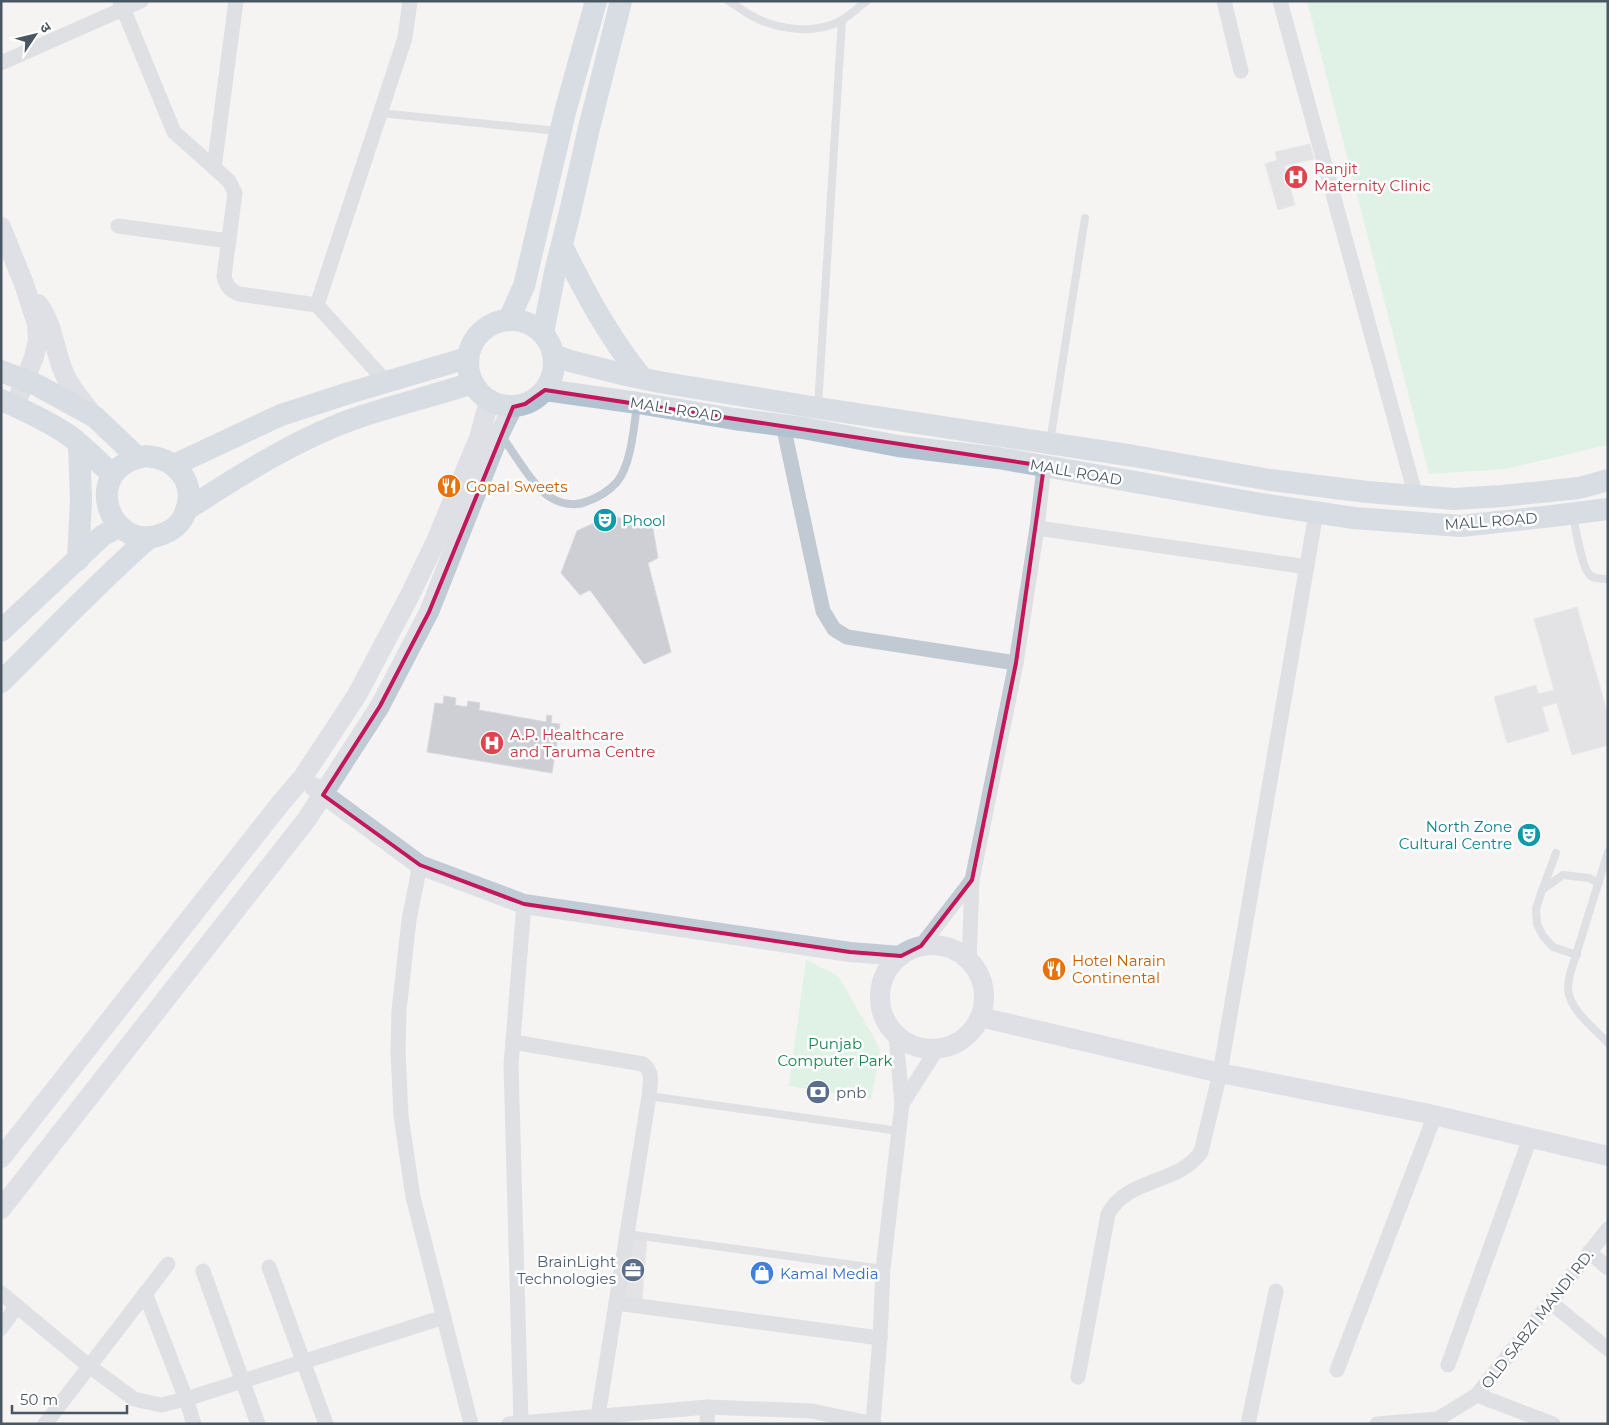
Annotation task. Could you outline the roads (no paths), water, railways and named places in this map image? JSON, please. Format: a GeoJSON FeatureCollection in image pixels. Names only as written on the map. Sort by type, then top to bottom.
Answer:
{"type":"FeatureCollection","features":[{"type":"Feature","properties":{"kind":"main road"},"geometry":{"type":"LineString","coordinates":[[509,319],[524,286],[561,131],[596,1]]}},
{"type":"Feature","properties":{"kind":"main road"},"geometry":{"type":"LineString","coordinates":[[543,333],[589,128],[621,1]]}},
{"type":"Feature","properties":{"kind":"main road"},"geometry":{"type":"LineString","coordinates":[[1,226],[24,284],[37,324],[38,340],[25,382],[8,403],[64,432],[111,474]]}},
{"type":"Feature","properties":{"kind":"main road"},"geometry":{"type":"LineString","coordinates":[[562,246],[595,312],[624,356],[642,378]]}},
{"type":"Feature","properties":{"kind":"main road"},"geometry":{"type":"LineString","coordinates":[[24,284],[46,314],[64,374],[76,394],[95,417],[137,457]]}},
{"type":"Feature","properties":{"kind":"main road"},"geometry":{"type":"LineString","coordinates":[[509,319],[522,320],[533,325],[543,333],[550,343],[554,355],[552,380],[545,390],[531,402],[513,407],[489,401],[479,393],[472,383],[468,371],[470,346],[477,336],[486,327],[497,321],[509,319]]}},
{"type":"Feature","properties":{"kind":"main road","name":"MALL ROAD"},"geometry":{"type":"LineString","coordinates":[[554,355],[570,361],[642,378],[818,408],[1134,456],[1270,480],[1367,492],[1454,499],[1579,488],[1608,480]]}},
{"type":"Feature","properties":{"kind":"main road"},"geometry":{"type":"LineString","coordinates":[[174,465],[281,415],[468,358]]}},
{"type":"Feature","properties":{"kind":"main road"},"geometry":{"type":"LineString","coordinates":[[1,371],[25,382],[37,385],[95,417]]}},
{"type":"Feature","properties":{"kind":"main road"},"geometry":{"type":"LineString","coordinates":[[186,510],[270,458],[326,431],[362,416],[472,383]]}},
{"type":"Feature","properties":{"kind":"main road","name":"MALL ROAD"},"geometry":{"type":"LineString","coordinates":[[545,390],[638,402],[734,419],[783,425],[898,446],[998,458],[1354,518],[1461,526],[1608,509]]}},
{"type":"Feature","properties":{"kind":"main road"},"geometry":{"type":"LineString","coordinates":[[1,1158],[280,804],[303,778],[357,695],[410,595],[436,541],[479,438],[489,401]]}},
{"type":"Feature","properties":{"kind":"main road"},"geometry":{"type":"LineString","coordinates":[[1,1209],[307,820],[380,706],[430,612],[500,432],[513,407]]}},
{"type":"Feature","properties":{"kind":"main road"},"geometry":{"type":"LineString","coordinates":[[78,560],[81,500],[79,444]]}},
{"type":"Feature","properties":{"kind":"main road"},"geometry":{"type":"LineString","coordinates":[[156,456],[166,460],[174,465],[185,481],[188,500],[186,510],[182,518],[168,532],[159,536],[140,537],[131,534],[119,526],[110,514],[107,494],[111,474],[127,461],[137,457],[156,456]]}},
{"type":"Feature","properties":{"kind":"main road"},"geometry":{"type":"LineString","coordinates":[[1,631],[102,536],[119,526]]}},
{"type":"Feature","properties":{"kind":"main road"},"geometry":{"type":"LineString","coordinates":[[1,682],[85,597],[150,537]]}},
{"type":"Feature","properties":{"kind":"main road"},"geometry":{"type":"LineString","coordinates":[[303,778],[323,795],[420,865],[524,904],[850,952],[902,956]]}},
{"type":"Feature","properties":{"kind":"main road"},"geometry":{"type":"LineString","coordinates":[[939,945],[954,950],[969,960],[981,980],[984,998],[980,1017],[971,1032],[954,1044],[937,1049],[921,1048],[904,1041],[896,1035],[886,1020],[880,1000],[884,977],[893,962],[902,956],[908,951],[921,946],[939,945]]}},
{"type":"Feature","properties":{"kind":"main road"},"geometry":{"type":"LineString","coordinates":[[850,952],[884,977]]}},
{"type":"Feature","properties":{"kind":"main road"},"geometry":{"type":"LineString","coordinates":[[980,1017],[1220,1073],[1435,1116],[1608,1156]]}},
{"type":"Feature","properties":{"kind":"street"},"geometry":{"type":"LineString","coordinates":[[1,62],[122,5],[141,1]]}},
{"type":"Feature","properties":{"kind":"street"},"geometry":{"type":"LineString","coordinates":[[214,168],[236,1]]}},
{"type":"Feature","properties":{"kind":"street"},"geometry":{"type":"LineString","coordinates":[[316,305],[405,38],[410,1]]}},
{"type":"Feature","properties":{"kind":"street"},"geometry":{"type":"LineString","coordinates":[[1224,1],[1240,71]]}},
{"type":"Feature","properties":{"kind":"street"},"geometry":{"type":"LineString","coordinates":[[1280,1],[1416,497]]}},
{"type":"Feature","properties":{"kind":"street"},"geometry":{"type":"LineString","coordinates":[[122,5],[174,132],[228,181],[235,193],[224,276],[231,291],[239,294],[316,305],[386,382]]}},
{"type":"Feature","properties":{"kind":"street"},"geometry":{"type":"LineString","coordinates":[[118,226],[229,240]]}},
{"type":"Feature","properties":{"kind":"street"},"geometry":{"type":"LineString","coordinates":[[783,425],[823,611],[834,628],[847,637],[1016,664]]}},
{"type":"Feature","properties":{"kind":"street"},"geometry":{"type":"LineString","coordinates":[[969,960],[972,880],[1016,664],[1037,528],[1044,466]]}},
{"type":"Feature","properties":{"kind":"street"},"geometry":{"type":"LineString","coordinates":[[1078,1377],[1108,1214],[1122,1196],[1183,1169],[1195,1160],[1201,1152],[1220,1073],[1316,513]]}},
{"type":"Feature","properties":{"kind":"street"},"geometry":{"type":"LineString","coordinates":[[1037,528],[1307,567]]}},
{"type":"Feature","properties":{"kind":"street"},"geometry":{"type":"LineString","coordinates":[[420,865],[409,920],[399,1011],[398,1051],[401,1116],[413,1197],[471,1424]]}},
{"type":"Feature","properties":{"kind":"street"},"geometry":{"type":"LineString","coordinates":[[921,946],[972,880]]}},
{"type":"Feature","properties":{"kind":"street"},"geometry":{"type":"LineString","coordinates":[[524,904],[511,1064],[515,1423],[708,1407],[873,1424],[883,1269],[902,1104],[896,1035]]}},
{"type":"Feature","properties":{"kind":"street"},"geometry":{"type":"LineString","coordinates":[[513,1042],[643,1064],[648,1067],[651,1074],[598,1416]]}},
{"type":"Feature","properties":{"kind":"street"},"geometry":{"type":"LineString","coordinates":[[902,1104],[937,1049]]}},
{"type":"Feature","properties":{"kind":"street"},"geometry":{"type":"LineString","coordinates":[[1337,1370],[1435,1116]]}},
{"type":"Feature","properties":{"kind":"street"},"geometry":{"type":"LineString","coordinates":[[1448,1365],[1530,1138]]}},
{"type":"Feature","properties":{"kind":"street","name":"OLD SABZI MANDI RD."},"geometry":{"type":"LineString","coordinates":[[1377,1424],[1438,1419],[1477,1395],[1607,1230]]}},
{"type":"Feature","properties":{"kind":"street"},"geometry":{"type":"LineString","coordinates":[[1590,1252],[1608,1268]]}},
{"type":"Feature","properties":{"kind":"street"},"geometry":{"type":"LineString","coordinates":[[44,1424],[168,1264]]}},
{"type":"Feature","properties":{"kind":"street"},"geometry":{"type":"LineString","coordinates":[[269,1267],[326,1424]]}},
{"type":"Feature","properties":{"kind":"street"},"geometry":{"type":"LineString","coordinates":[[203,1270],[258,1424]]}},
{"type":"Feature","properties":{"kind":"street"},"geometry":{"type":"LineString","coordinates":[[1248,1424],[1276,1291]]}},
{"type":"Feature","properties":{"kind":"street"},"geometry":{"type":"LineString","coordinates":[[1,1293],[89,1366],[134,1399],[161,1404],[186,1399],[444,1317]]}},
{"type":"Feature","properties":{"kind":"street"},"geometry":{"type":"LineString","coordinates":[[145,1294],[194,1424]]}},
{"type":"Feature","properties":{"kind":"street"},"geometry":{"type":"LineString","coordinates":[[1550,1302],[1608,1349]]}},
{"type":"Feature","properties":{"kind":"street"},"geometry":{"type":"LineString","coordinates":[[616,1303],[880,1338]]}},
{"type":"Feature","properties":{"kind":"street"},"geometry":{"type":"LineString","coordinates":[[1,1328],[17,1306]]}},
{"type":"Feature","properties":{"kind":"street"},"geometry":{"type":"LineString","coordinates":[[1477,1395],[1554,1424]]}},
{"type":"Feature","properties":{"kind":"street"},"geometry":{"type":"LineString","coordinates":[[707,1424],[708,1407]]}},
{"type":"Feature","properties":{"kind":"lane"},"geometry":{"type":"LineString","coordinates":[[729,1],[753,16],[774,24],[797,29],[822,28],[842,20],[867,1]]}},
{"type":"Feature","properties":{"kind":"lane"},"geometry":{"type":"LineString","coordinates":[[818,408],[842,20]]}},
{"type":"Feature","properties":{"kind":"lane"},"geometry":{"type":"LineString","coordinates":[[380,112],[561,131]]}},
{"type":"Feature","properties":{"kind":"lane"},"geometry":{"type":"LineString","coordinates":[[1050,444],[1085,218]]}},
{"type":"Feature","properties":{"kind":"lane"},"geometry":{"type":"LineString","coordinates":[[500,432],[539,488],[563,504],[580,505],[608,491],[618,481],[629,456],[638,402]]}},
{"type":"Feature","properties":{"kind":"lane"},"geometry":{"type":"LineString","coordinates":[[1572,514],[1582,558],[1588,574],[1595,578],[1608,579]]}},
{"type":"Feature","properties":{"kind":"lane"},"geometry":{"type":"LineString","coordinates":[[1608,852],[1570,974],[1568,988],[1570,1001],[1608,1043]]}},
{"type":"Feature","properties":{"kind":"lane"},"geometry":{"type":"LineString","coordinates":[[1556,853],[1536,909],[1537,924],[1553,947],[1577,955]]}},
{"type":"Feature","properties":{"kind":"lane"},"geometry":{"type":"LineString","coordinates":[[1542,890],[1563,875],[1589,878],[1599,883]]}},
{"type":"Feature","properties":{"kind":"lane"},"geometry":{"type":"LineString","coordinates":[[649,1096],[899,1131]]}},
{"type":"Feature","properties":{"kind":"lane"},"geometry":{"type":"LineString","coordinates":[[627,1234],[883,1269]]}},
{"type":"Feature","properties":{"kind":"place","name":"Ranjit Maternity Clinic"},"geometry":{"type":"Point","coordinates":[1296,177]}},
{"type":"Feature","properties":{"kind":"place","name":"Gopal Sweets"},"geometry":{"type":"Point","coordinates":[449,486]}},
{"type":"Feature","properties":{"kind":"place","name":"Phool"},"geometry":{"type":"Point","coordinates":[605,520]}},
{"type":"Feature","properties":{"kind":"place","name":"A.P. Healthcare and Taruma Centre"},"geometry":{"type":"Point","coordinates":[492,743]}},
{"type":"Feature","properties":{"kind":"place","name":"North Zone Cultural Centre"},"geometry":{"type":"Point","coordinates":[1529,835]}},
{"type":"Feature","properties":{"kind":"place","name":"Hotel Narain Continental"},"geometry":{"type":"Point","coordinates":[1054,969]}},
{"type":"Feature","properties":{"kind":"place","name":"pnb"},"geometry":{"type":"Point","coordinates":[818,1092]}},
{"type":"Feature","properties":{"kind":"place","name":"BrainLight Technologies"},"geometry":{"type":"Point","coordinates":[633,1270]}},
{"type":"Feature","properties":{"kind":"place","name":"Kamal Media"},"geometry":{"type":"Point","coordinates":[762,1273]}},
{"type":"Feature","properties":{"kind":"park label","name":"Punjab Computer Park"},"geometry":{"type":"Point","coordinates":[835,1052]}}]}
